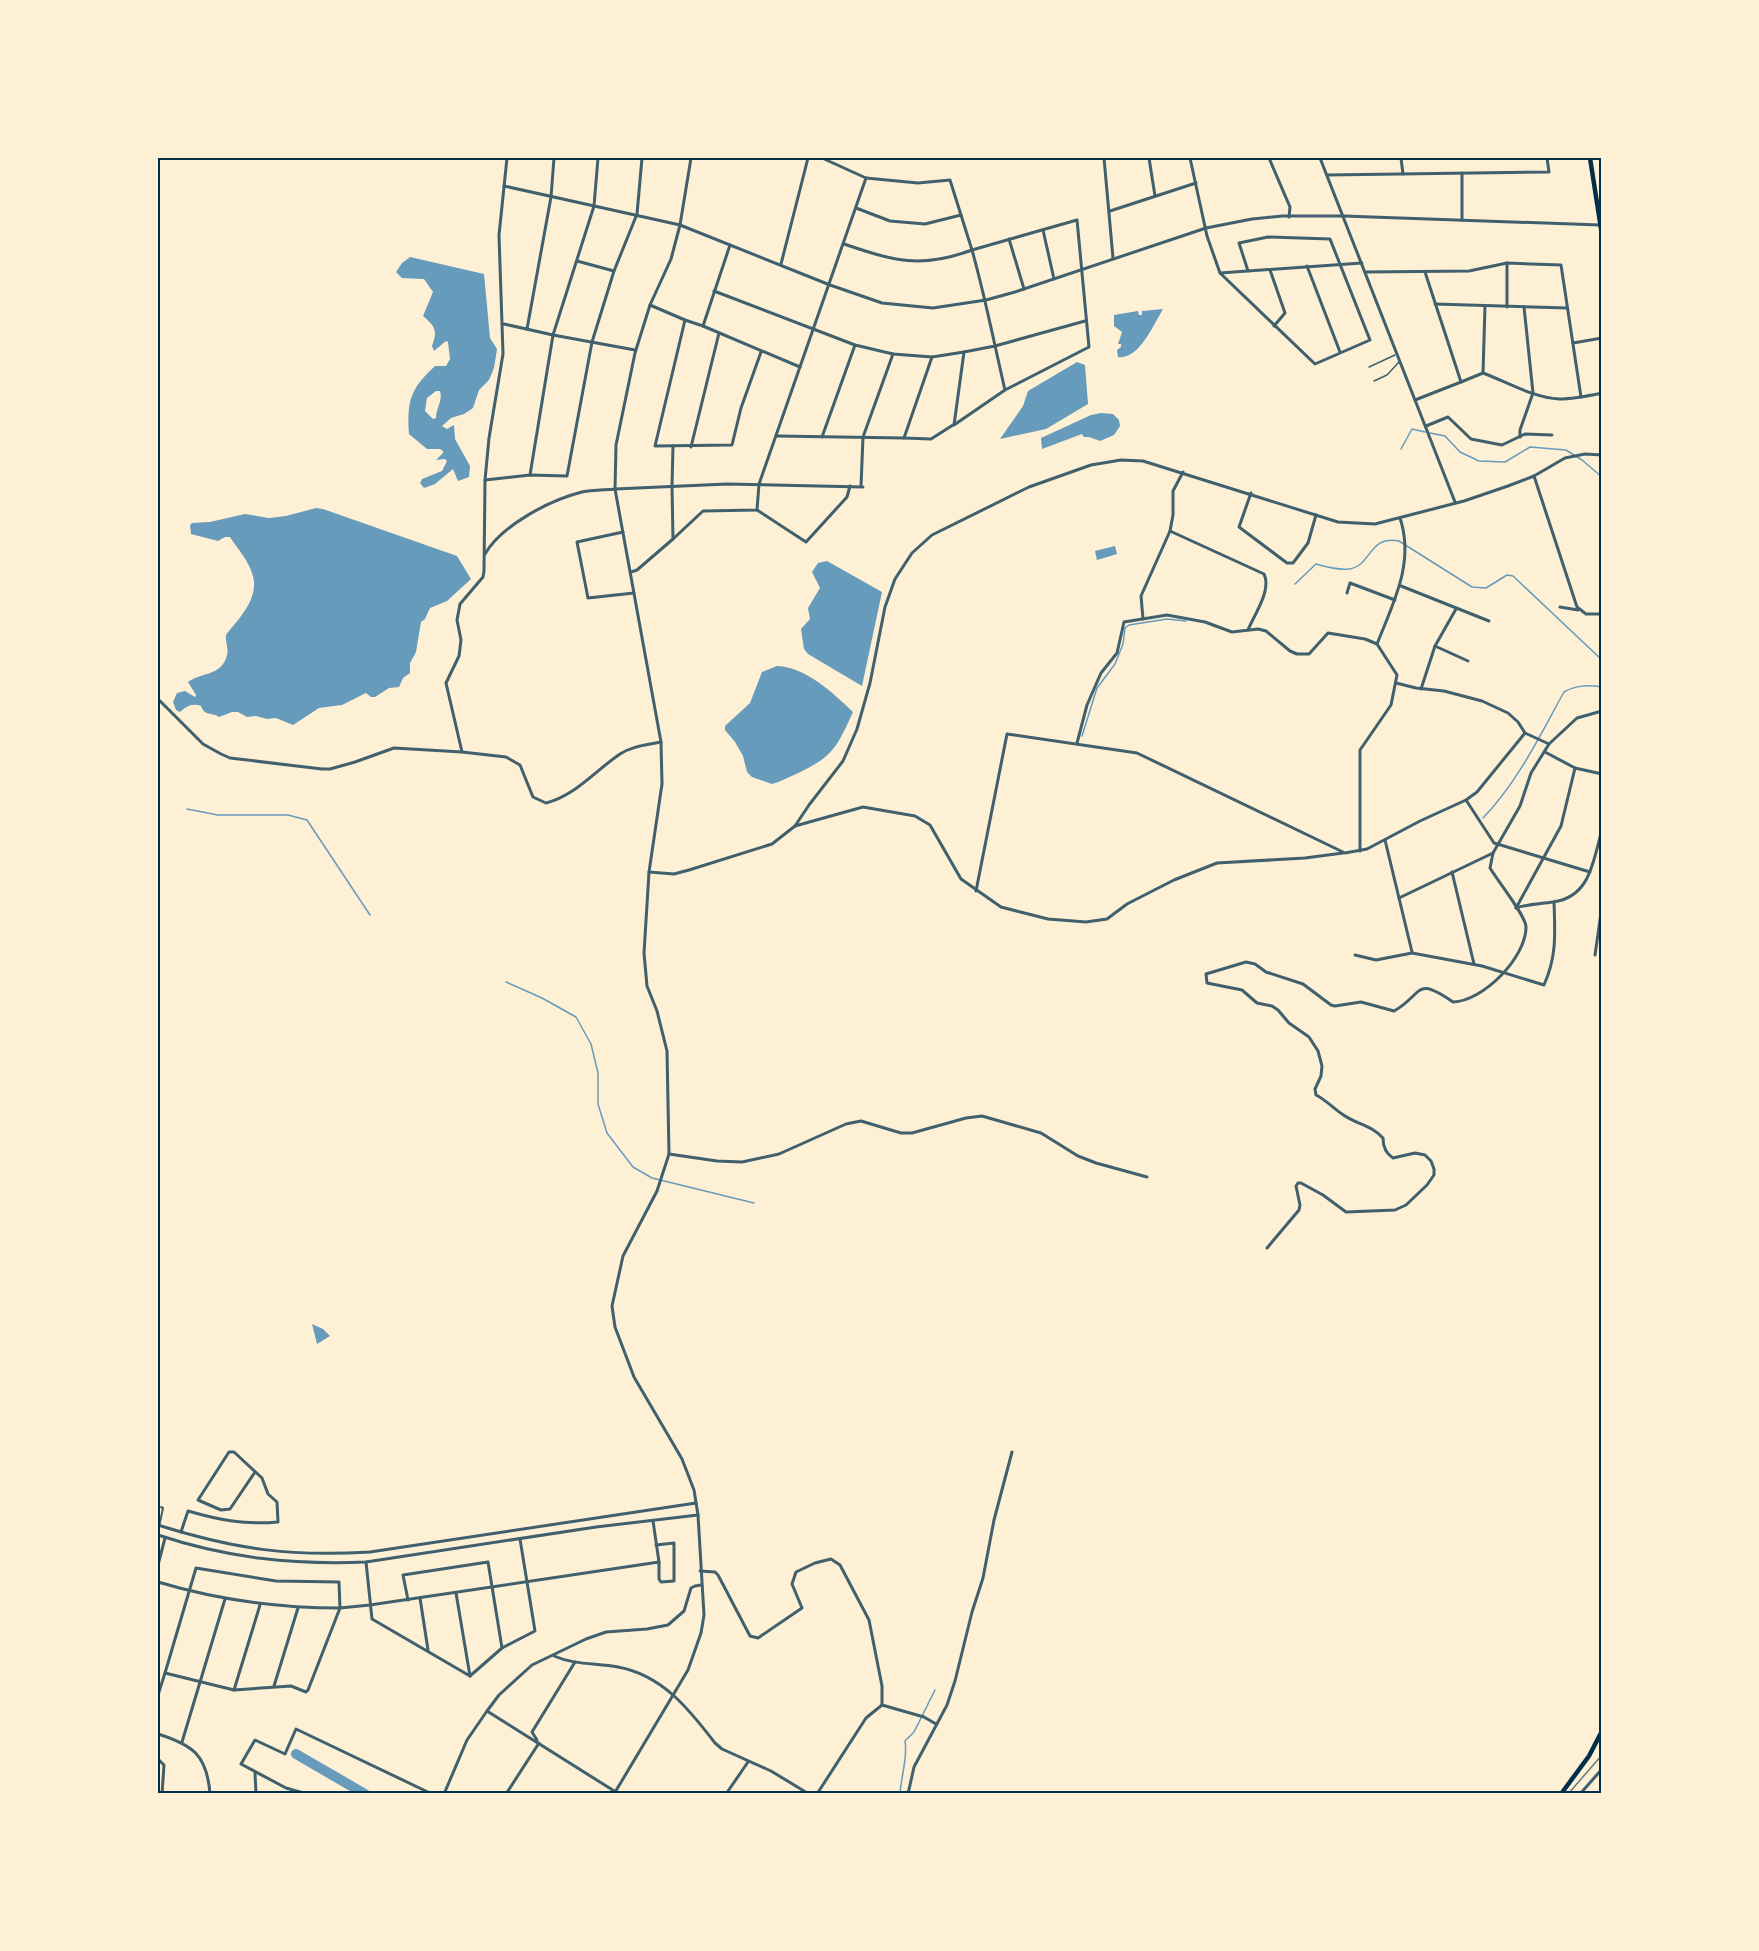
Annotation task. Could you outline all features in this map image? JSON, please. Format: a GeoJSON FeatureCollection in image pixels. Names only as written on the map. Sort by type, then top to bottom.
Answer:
{"type":"FeatureCollection","features":[{"type":"Feature","properties":{"kind":"highway"},"geometry":{"type":"LineString","coordinates":[[1590,158],[1602,235]]}},
{"type":"Feature","properties":{"kind":"highway"},"geometry":{"type":"LineString","coordinates":[[1560,1794],[1589,1756],[1602,1731]]}},
{"type":"Feature","properties":{"kind":"street"},"geometry":{"type":"LineString","coordinates":[[462,752],[446,682],[460,650],[457,613],[462,600],[483,577],[485,480],[489,438],[503,354],[504,324],[499,235],[507,158]]}},
{"type":"Feature","properties":{"kind":"street"},"geometry":{"type":"LineString","coordinates":[[527,329],[555,158]]}},
{"type":"Feature","properties":{"kind":"street"},"geometry":{"type":"LineString","coordinates":[[530,475],[553,336],[594,206],[598,158]]}},
{"type":"Feature","properties":{"kind":"street"},"geometry":{"type":"LineString","coordinates":[[485,480],[530,475],[567,476],[591,342],[614,271],[637,214],[642,158]]}},
{"type":"Feature","properties":{"kind":"street"},"geometry":{"type":"LineString","coordinates":[[487,1711],[616,1793],[691,1664],[704,1615],[698,1515],[694,1490],[682,1459],[634,1377],[615,1327],[612,1306],[623,1256],[657,1191],[669,1154],[667,1051],[657,1011],[647,986],[644,953],[649,872],[662,784],[660,742],[615,489],[616,445],[635,350],[650,305],[671,259],[680,225],[691,158]]}},
{"type":"Feature","properties":{"kind":"street"},"geometry":{"type":"LineString","coordinates":[[781,264],[808,158]]}},
{"type":"Feature","properties":{"kind":"street"},"geometry":{"type":"LineString","coordinates":[[822,158],[866,178],[918,183],[950,180],[986,300],[1005,390]]}},
{"type":"Feature","properties":{"kind":"street"},"geometry":{"type":"LineString","coordinates":[[1104,158],[1113,258]]}},
{"type":"Feature","properties":{"kind":"street"},"geometry":{"type":"LineString","coordinates":[[1149,158],[1155,196]]}},
{"type":"Feature","properties":{"kind":"street"},"geometry":{"type":"LineString","coordinates":[[1190,158],[1206,228],[1220,273],[1315,364],[1370,340],[1330,239],[1269,237],[1239,243],[1248,271]]}},
{"type":"Feature","properties":{"kind":"street"},"geometry":{"type":"LineString","coordinates":[[1269,158],[1290,207],[1289,217]]}},
{"type":"Feature","properties":{"kind":"street"},"geometry":{"type":"LineString","coordinates":[[1320,158],[1455,503]]}},
{"type":"Feature","properties":{"kind":"street"},"geometry":{"type":"LineString","coordinates":[[1401,158],[1403,174]]}},
{"type":"Feature","properties":{"kind":"street"},"geometry":{"type":"LineString","coordinates":[[1327,175],[1549,172],[1547,158]]}},
{"type":"Feature","properties":{"kind":"street"},"geometry":{"type":"LineString","coordinates":[[1462,173],[1462,220]]}},
{"type":"Feature","properties":{"kind":"street"},"geometry":{"type":"LineString","coordinates":[[757,510],[759,484],[866,178]]}},
{"type":"Feature","properties":{"kind":"street"},"geometry":{"type":"LineString","coordinates":[[1109,212],[1196,183]]}},
{"type":"Feature","properties":{"kind":"street"},"geometry":{"type":"LineString","coordinates":[[504,186],[680,225],[830,285],[882,303],[933,309],[986,300],[1082,271],[1113,258],[1206,228],[1252,219],[1344,216],[1601,225]]}},
{"type":"Feature","properties":{"kind":"street"},"geometry":{"type":"LineString","coordinates":[[856,208],[890,221],[925,224],[961,215]]}},
{"type":"Feature","properties":{"kind":"street"},"geometry":{"type":"LineString","coordinates":[[777,436],[931,439],[1005,390],[1089,347],[1077,220],[929,262],[884,258],[844,244]]}},
{"type":"Feature","properties":{"kind":"street"},"geometry":{"type":"LineString","coordinates":[[1042,230],[1054,279]]}},
{"type":"Feature","properties":{"kind":"street"},"geometry":{"type":"LineString","coordinates":[[1009,239],[1024,289]]}},
{"type":"Feature","properties":{"kind":"street"},"geometry":{"type":"LineString","coordinates":[[703,326],[731,244]]}},
{"type":"Feature","properties":{"kind":"street"},"geometry":{"type":"LineString","coordinates":[[577,261],[614,271]]}},
{"type":"Feature","properties":{"kind":"street"},"geometry":{"type":"LineString","coordinates":[[1220,273],[1363,263]]}},
{"type":"Feature","properties":{"kind":"street"},"geometry":{"type":"LineString","coordinates":[[1366,272],[1469,271],[1508,263],[1561,265],[1581,397]]}},
{"type":"Feature","properties":{"kind":"street"},"geometry":{"type":"LineString","coordinates":[[1507,307],[1508,263]]}},
{"type":"Feature","properties":{"kind":"street"},"geometry":{"type":"LineString","coordinates":[[1307,266],[1340,352]]}},
{"type":"Feature","properties":{"kind":"street"},"geometry":{"type":"LineString","coordinates":[[1270,270],[1285,314],[1274,326]]}},
{"type":"Feature","properties":{"kind":"street"},"geometry":{"type":"LineString","coordinates":[[1425,272],[1461,382]]}},
{"type":"Feature","properties":{"kind":"street"},"geometry":{"type":"LineString","coordinates":[[714,291],[855,345],[893,354],[932,357],[964,352],[995,346],[1085,321]]}},
{"type":"Feature","properties":{"kind":"street"},"geometry":{"type":"LineString","coordinates":[[1435,304],[1568,308]]}},
{"type":"Feature","properties":{"kind":"street"},"geometry":{"type":"LineString","coordinates":[[650,305],[800,367]]}},
{"type":"Feature","properties":{"kind":"street"},"geometry":{"type":"LineString","coordinates":[[1483,373],[1485,306]]}},
{"type":"Feature","properties":{"kind":"street"},"geometry":{"type":"LineString","coordinates":[[1520,437],[1520,430],[1533,393],[1524,307]]}},
{"type":"Feature","properties":{"kind":"street"},"geometry":{"type":"LineString","coordinates":[[685,320],[655,446],[732,445],[741,408],[761,352]]}},
{"type":"Feature","properties":{"kind":"street"},"geometry":{"type":"LineString","coordinates":[[504,324],[553,336],[635,350]]}},
{"type":"Feature","properties":{"kind":"street"},"geometry":{"type":"LineString","coordinates":[[691,447],[718,333]]}},
{"type":"Feature","properties":{"kind":"street"},"geometry":{"type":"LineString","coordinates":[[1573,343],[1602,338]]}},
{"type":"Feature","properties":{"kind":"street"},"geometry":{"type":"LineString","coordinates":[[822,437],[855,345]]}},
{"type":"Feature","properties":{"kind":"street"},"geometry":{"type":"LineString","coordinates":[[954,425],[964,352]]}},
{"type":"Feature","properties":{"kind":"street"},"geometry":{"type":"LineString","coordinates":[[484,556],[494,540],[531,513],[584,492],[672,486],[759,484],[862,487],[863,437],[893,354]]}},
{"type":"Feature","properties":{"kind":"street"},"geometry":{"type":"LineString","coordinates":[[904,438],[932,357]]}},
{"type":"Feature","properties":{"kind":"street"},"geometry":{"type":"LineString","coordinates":[[1415,400],[1483,373],[1533,393],[1561,399],[1602,393]]}},
{"type":"Feature","properties":{"kind":"street"},"geometry":{"type":"LineString","coordinates":[[1425,425],[1448,417],[1475,440],[1502,445],[1525,434],[1552,435]]}},
{"type":"Feature","properties":{"kind":"street"},"geometry":{"type":"LineString","coordinates":[[673,446],[674,538]]}},
{"type":"Feature","properties":{"kind":"street"},"geometry":{"type":"LineString","coordinates":[[649,872],[674,874],[772,844],[795,826],[843,761],[857,729],[870,683],[885,607],[895,579],[912,553],[932,535],[1029,487],[1092,465],[1121,460],[1143,461],[1338,522],[1375,524],[1455,503],[1534,476],[1565,459],[1585,454],[1602,455]]}},
{"type":"Feature","properties":{"kind":"street"},"geometry":{"type":"LineString","coordinates":[[1143,619],[1141,596],[1170,531],[1173,491],[1183,472]]}},
{"type":"Feature","properties":{"kind":"street"},"geometry":{"type":"LineString","coordinates":[[1534,476],[1577,607],[1586,614],[1602,614]]}},
{"type":"Feature","properties":{"kind":"street"},"geometry":{"type":"LineString","coordinates":[[631,572],[637,570],[703,511],[757,510],[806,542],[848,498],[850,486]]}},
{"type":"Feature","properties":{"kind":"street"},"geometry":{"type":"LineString","coordinates":[[1251,493],[1239,527],[1287,563],[1293,563],[1308,543],[1316,514]]}},
{"type":"Feature","properties":{"kind":"street"},"geometry":{"type":"LineString","coordinates":[[1377,644],[1401,586],[1405,539],[1400,518]]}},
{"type":"Feature","properties":{"kind":"street"},"geometry":{"type":"LineString","coordinates":[[1170,531],[1264,574],[1266,588],[1248,630]]}},
{"type":"Feature","properties":{"kind":"street"},"geometry":{"type":"LineString","coordinates":[[623,532],[579,540],[579,553],[588,598],[634,593]]}},
{"type":"Feature","properties":{"kind":"street"},"geometry":{"type":"LineString","coordinates":[[1347,594],[1350,583],[1395,600]]}},
{"type":"Feature","properties":{"kind":"street"},"geometry":{"type":"LineString","coordinates":[[1401,586],[1490,621]]}},
{"type":"Feature","properties":{"kind":"street"},"geometry":{"type":"LineString","coordinates":[[1560,607],[1580,610]]}},
{"type":"Feature","properties":{"kind":"street"},"geometry":{"type":"LineString","coordinates":[[1421,689],[1435,646],[1456,609]]}},
{"type":"Feature","properties":{"kind":"street"},"geometry":{"type":"LineString","coordinates":[[1077,743],[1087,705],[1101,673],[1117,653],[1124,622],[1167,615],[1205,622],[1232,632],[1266,631],[1297,654],[1309,654],[1328,633],[1377,644],[1396,675],[1396,684],[1391,705],[1360,750],[1360,851]]}},
{"type":"Feature","properties":{"kind":"street"},"geometry":{"type":"LineString","coordinates":[[1435,646],[1468,661]]}},
{"type":"Feature","properties":{"kind":"street"},"geometry":{"type":"LineString","coordinates":[[1396,684],[1454,693],[1502,709],[1514,717],[1525,733],[1549,744]]}},
{"type":"Feature","properties":{"kind":"street"},"geometry":{"type":"LineString","coordinates":[[158,699],[203,744],[230,758],[330,769],[394,748],[506,757],[517,762],[533,797],[546,803],[572,791],[621,753],[638,746],[660,742]]}},
{"type":"Feature","properties":{"kind":"street"},"geometry":{"type":"LineString","coordinates":[[1267,1248],[1299,1210],[1296,1186],[1298,1183],[1323,1195],[1346,1212],[1390,1212],[1406,1205],[1427,1185],[1434,1175],[1434,1170],[1431,1161],[1425,1155],[1415,1153],[1393,1158],[1388,1155],[1383,1138],[1374,1128],[1343,1115],[1329,1102],[1316,1095],[1314,1089],[1321,1076],[1322,1066],[1318,1051],[1309,1037],[1289,1023],[1278,1010],[1272,1006],[1257,1003],[1242,990],[1207,983],[1206,974],[1246,962],[1255,964],[1266,972],[1303,984],[1331,1005],[1361,1002],[1394,1011],[1416,991],[1425,988],[1453,1002],[1485,990],[1517,956],[1526,928],[1524,917],[1490,868],[1493,853],[1520,806],[1531,773],[1549,744],[1578,718],[1602,711]]}},
{"type":"Feature","properties":{"kind":"street"},"geometry":{"type":"LineString","coordinates":[[795,826],[863,807],[915,816],[930,825],[961,879],[1001,907],[1048,919],[1086,922],[1107,920],[1137,899],[1217,862],[1305,858],[1360,851],[1466,800],[1477,792],[1525,733]]}},
{"type":"Feature","properties":{"kind":"street"},"geometry":{"type":"LineString","coordinates":[[976,891],[1007,734],[1118,749],[1147,757],[1345,853]]}},
{"type":"Feature","properties":{"kind":"street"},"geometry":{"type":"LineString","coordinates":[[1545,752],[1575,768],[1602,774]]}},
{"type":"Feature","properties":{"kind":"street"},"geometry":{"type":"LineString","coordinates":[[1516,908],[1561,825],[1575,768]]}},
{"type":"Feature","properties":{"kind":"street"},"geometry":{"type":"LineString","coordinates":[[1466,800],[1497,845],[1590,872]]}},
{"type":"Feature","properties":{"kind":"street"},"geometry":{"type":"LineString","coordinates":[[1516,908],[1528,904],[1554,902],[1568,898],[1578,891],[1586,883],[1602,830]]}},
{"type":"Feature","properties":{"kind":"street"},"geometry":{"type":"LineString","coordinates":[[1384,840],[1412,953]]}},
{"type":"Feature","properties":{"kind":"street"},"geometry":{"type":"LineString","coordinates":[[1399,898],[1493,853]]}},
{"type":"Feature","properties":{"kind":"street"},"geometry":{"type":"LineString","coordinates":[[1452,872],[1474,965]]}},
{"type":"Feature","properties":{"kind":"street"},"geometry":{"type":"LineString","coordinates":[[1355,956],[1376,960],[1412,953],[1503,972],[1544,985],[1555,950],[1554,902]]}},
{"type":"Feature","properties":{"kind":"street"},"geometry":{"type":"LineString","coordinates":[[1595,955],[1602,906]]}},
{"type":"Feature","properties":{"kind":"street"},"geometry":{"type":"LineString","coordinates":[[669,1154],[742,1162],[779,1154],[838,1126],[861,1121],[901,1133],[912,1133],[966,1118],[982,1116],[1041,1133],[1078,1156],[1096,1163],[1147,1177]]}},
{"type":"Feature","properties":{"kind":"street"},"geometry":{"type":"LineString","coordinates":[[181,1532],[188,1511],[252,1525],[278,1522],[277,1502],[268,1494],[262,1478],[234,1452],[229,1452],[198,1500],[222,1510],[230,1509],[255,1472]]}},
{"type":"Feature","properties":{"kind":"street"},"geometry":{"type":"LineString","coordinates":[[908,1794],[914,1767],[947,1705],[956,1681],[982,1578],[993,1520],[1012,1452]]}},
{"type":"Feature","properties":{"kind":"street"},"geometry":{"type":"LineString","coordinates":[[158,1525],[224,1544],[264,1551],[328,1554],[370,1552],[696,1503]]}},
{"type":"Feature","properties":{"kind":"street"},"geometry":{"type":"LineString","coordinates":[[161,1507],[163,1508],[158,1533],[165,1538],[257,1559],[295,1563],[366,1562],[698,1515]]}},
{"type":"Feature","properties":{"kind":"street"},"geometry":{"type":"LineString","coordinates":[[652,1521],[656,1545],[659,1562],[658,1579],[661,1582],[674,1581],[674,1543],[656,1545]]}},
{"type":"Feature","properties":{"kind":"street"},"geometry":{"type":"LineString","coordinates":[[158,1565],[165,1538]]}},
{"type":"Feature","properties":{"kind":"street"},"geometry":{"type":"LineString","coordinates":[[470,1676],[502,1648],[535,1631],[520,1539]]}},
{"type":"Feature","properties":{"kind":"street"},"geometry":{"type":"LineString","coordinates":[[700,1571],[715,1572],[722,1580],[750,1636],[758,1638],[802,1608],[792,1584],[796,1572],[831,1558],[837,1562],[869,1620],[882,1686],[882,1705]]}},
{"type":"Feature","properties":{"kind":"street"},"geometry":{"type":"LineString","coordinates":[[366,1562],[372,1619],[470,1676]]}},
{"type":"Feature","properties":{"kind":"street"},"geometry":{"type":"LineString","coordinates":[[408,1600],[404,1575],[488,1562],[502,1648]]}},
{"type":"Feature","properties":{"kind":"street"},"geometry":{"type":"LineString","coordinates":[[158,1582],[189,1591],[260,1605],[340,1608],[659,1562]]}},
{"type":"Feature","properties":{"kind":"street"},"geometry":{"type":"LineString","coordinates":[[158,1695],[196,1568],[276,1581],[339,1582],[340,1608],[306,1692],[291,1686],[234,1690],[165,1673]]}},
{"type":"Feature","properties":{"kind":"street"},"geometry":{"type":"LineString","coordinates":[[444,1794],[467,1740],[499,1695],[532,1665],[585,1639],[606,1632],[668,1625],[684,1611],[691,1588],[701,1585]]}},
{"type":"Feature","properties":{"kind":"street"},"geometry":{"type":"LineString","coordinates":[[456,1593],[470,1676]]}},
{"type":"Feature","properties":{"kind":"street"},"geometry":{"type":"LineString","coordinates":[[420,1598],[428,1651]]}},
{"type":"Feature","properties":{"kind":"street"},"geometry":{"type":"LineString","coordinates":[[182,1742],[225,1599]]}},
{"type":"Feature","properties":{"kind":"street"},"geometry":{"type":"LineString","coordinates":[[234,1690],[260,1605]]}},
{"type":"Feature","properties":{"kind":"street"},"geometry":{"type":"LineString","coordinates":[[274,1687],[298,1608]]}},
{"type":"Feature","properties":{"kind":"street"},"geometry":{"type":"LineString","coordinates":[[554,1656],[574,1662],[634,1671],[674,1694],[722,1749],[771,1771],[808,1794]]}},
{"type":"Feature","properties":{"kind":"street"},"geometry":{"type":"LineString","coordinates":[[539,1743],[532,1732],[574,1662]]}},
{"type":"Feature","properties":{"kind":"street"},"geometry":{"type":"LineString","coordinates":[[882,1705],[924,1717],[936,1724]]}},
{"type":"Feature","properties":{"kind":"street"},"geometry":{"type":"LineString","coordinates":[[817,1794],[866,1718],[882,1705]]}},
{"type":"Feature","properties":{"kind":"street"},"geometry":{"type":"LineString","coordinates":[[307,1794],[286,1788],[241,1764],[255,1740],[285,1754],[296,1729],[432,1794]]}},
{"type":"Feature","properties":{"kind":"street"},"geometry":{"type":"LineString","coordinates":[[158,1734],[182,1742],[200,1756],[205,1766],[210,1794]]}},
{"type":"Feature","properties":{"kind":"street"},"geometry":{"type":"LineString","coordinates":[[506,1794],[539,1743]]}},
{"type":"Feature","properties":{"kind":"street"},"geometry":{"type":"LineString","coordinates":[[158,1759],[164,1764],[162,1794]]}},
{"type":"Feature","properties":{"kind":"street"},"geometry":{"type":"LineString","coordinates":[[726,1794],[748,1762]]}},
{"type":"Feature","properties":{"kind":"street"},"geometry":{"type":"LineString","coordinates":[[1580,1794],[1602,1768]]}},
{"type":"Feature","properties":{"kind":"street"},"geometry":{"type":"LineString","coordinates":[[255,1773],[257,1793]]}},
{"type":"Feature","properties":{"kind":"lane"},"geometry":{"type":"LineString","coordinates":[[1369,367],[1397,354]]}},
{"type":"Feature","properties":{"kind":"lane"},"geometry":{"type":"LineString","coordinates":[[1374,381],[1387,375],[1400,361]]}},
{"type":"Feature","properties":{"kind":"water"},"geometry":{"type":"Polygon","coordinates":[[[410,257],[484,274],[490,338],[497,349],[494,368],[489,380],[479,390],[473,408],[451,418],[442,426],[447,429],[454,425],[455,439],[470,466],[469,477],[458,481],[453,469],[435,484],[424,488],[420,483],[422,479],[442,471],[447,461],[445,459],[436,460],[443,451],[427,449],[409,434],[410,404],[415,389],[427,374],[435,366],[446,366],[450,359],[446,341],[434,351],[432,346],[435,336],[434,329],[423,316],[433,292],[424,279],[402,278],[396,272],[410,257]],[[436,391],[427,398],[425,411],[433,419],[436,418],[441,398],[440,391],[436,391]]]}},
{"type":"Feature","properties":{"kind":"water"},"geometry":{"type":"Polygon","coordinates":[[[1163,309],[1139,347],[1133,353],[1118,357],[1117,350],[1121,347],[1121,344],[1118,344],[1122,332],[1114,326],[1114,315],[1138,311],[1139,315],[1142,315],[1142,311],[1163,309]]]}},
{"type":"Feature","properties":{"kind":"water"},"geometry":{"type":"Polygon","coordinates":[[[1077,362],[1085,365],[1088,404],[1046,429],[1000,439],[1023,406],[1028,391],[1077,362]]]}},
{"type":"Feature","properties":{"kind":"water"},"geometry":{"type":"Polygon","coordinates":[[[1113,414],[1119,420],[1120,426],[1114,435],[1100,441],[1084,437],[1082,434],[1042,449],[1041,438],[1091,415],[1113,414]]]}},
{"type":"Feature","properties":{"kind":"water"},"geometry":{"type":"Polygon","coordinates":[[[316,508],[457,556],[471,579],[447,601],[430,608],[421,622],[416,652],[410,663],[410,673],[403,678],[399,687],[389,688],[375,697],[366,693],[342,705],[319,708],[293,725],[276,718],[247,717],[238,712],[219,717],[207,713],[198,705],[190,706],[180,712],[176,710],[173,702],[177,693],[185,691],[195,697],[196,695],[188,682],[221,667],[227,653],[226,635],[247,607],[254,590],[250,568],[230,537],[218,541],[191,534],[190,525],[245,514],[269,518],[286,516],[316,508]]]}},
{"type":"Feature","properties":{"kind":"water"},"geometry":{"type":"Polygon","coordinates":[[[1115,546],[1117,554],[1097,560],[1095,551],[1115,546]]]}},
{"type":"Feature","properties":{"kind":"water"},"geometry":{"type":"Polygon","coordinates":[[[827,561],[882,592],[862,686],[808,654],[804,649],[801,629],[810,619],[808,608],[820,588],[812,572],[818,563],[827,561]]]}},
{"type":"Feature","properties":{"kind":"water"},"geometry":{"type":"Polygon","coordinates":[[[777,666],[788,667],[809,676],[828,689],[853,712],[832,751],[807,769],[772,784],[752,777],[747,772],[743,756],[725,730],[725,726],[750,703],[762,672],[777,666]]]}},
{"type":"Feature","properties":{"kind":"water"},"geometry":{"type":"Polygon","coordinates":[[[312,1324],[323,1329],[330,1336],[317,1344],[312,1324]]]}},
{"type":"Feature","properties":{"kind":"waterway"},"geometry":{"type":"LineString","coordinates":[[1401,449],[1412,429],[1425,432]]}},
{"type":"Feature","properties":{"kind":"waterway"},"geometry":{"type":"LineString","coordinates":[[1430,433],[1445,436],[1460,452],[1479,461],[1505,462],[1530,447],[1566,450],[1602,477]]}},
{"type":"Feature","properties":{"kind":"waterway"},"geometry":{"type":"LineString","coordinates":[[1295,584],[1316,564],[1336,569],[1349,569],[1362,563],[1381,542],[1399,541],[1472,587],[1486,588],[1507,575],[1513,576],[1602,660]]}},
{"type":"Feature","properties":{"kind":"waterway"},"geometry":{"type":"LineString","coordinates":[[1082,736],[1097,688],[1115,664],[1123,644],[1125,628],[1129,625],[1167,619],[1186,621]]}},
{"type":"Feature","properties":{"kind":"waterway"},"geometry":{"type":"LineString","coordinates":[[1483,818],[1518,774],[1564,692],[1582,686],[1602,687]]}},
{"type":"Feature","properties":{"kind":"waterway"},"geometry":{"type":"LineString","coordinates":[[187,809],[218,815],[288,815],[307,820],[370,915]]}},
{"type":"Feature","properties":{"kind":"waterway"},"geometry":{"type":"LineString","coordinates":[[506,982],[576,1017],[591,1044],[598,1073],[598,1104],[607,1133],[633,1167],[652,1178],[754,1203]]}},
{"type":"Feature","properties":{"kind":"waterway"},"geometry":{"type":"LineString","coordinates":[[900,1794],[906,1754],[905,1741],[914,1732],[935,1690]]}},
{"type":"Feature","properties":{"kind":"waterway"},"geometry":{"type":"LineString","coordinates":[[296,1754],[365,1794]]}},
{"type":"Feature","properties":{"kind":"railway"},"geometry":{"type":"LineString","coordinates":[[1568,1794],[1602,1755]]}}]}
